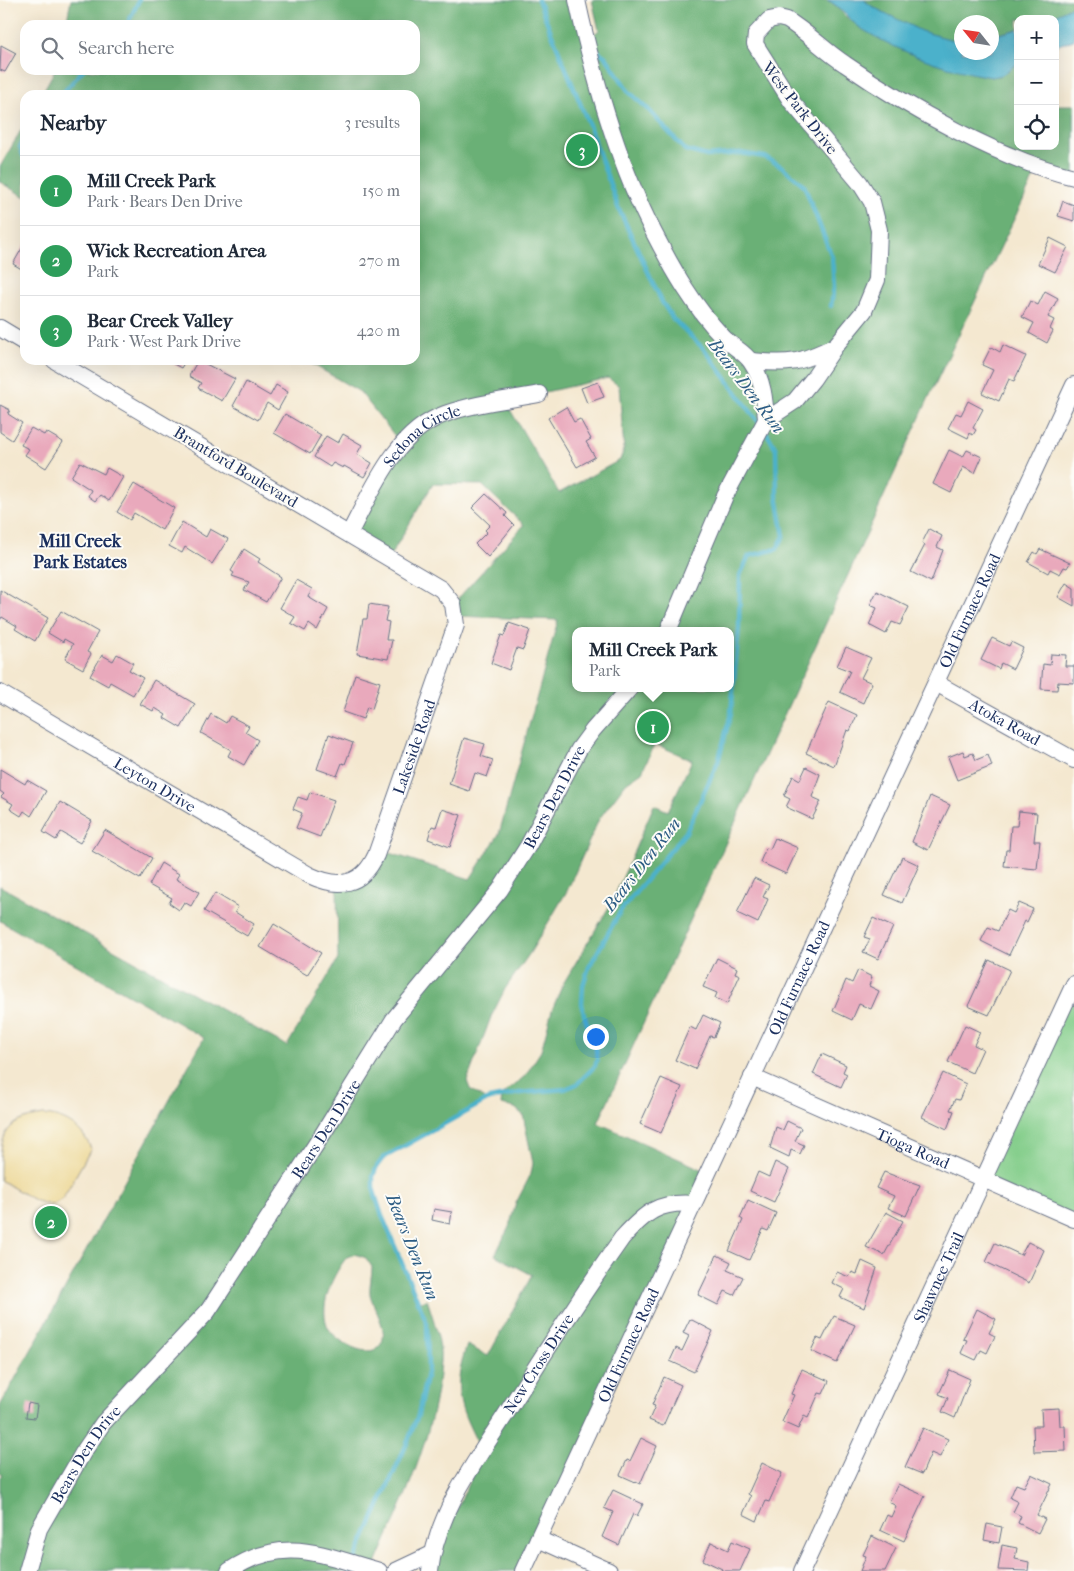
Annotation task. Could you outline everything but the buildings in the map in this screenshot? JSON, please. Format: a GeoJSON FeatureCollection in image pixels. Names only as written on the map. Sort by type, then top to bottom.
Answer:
{"type":"FeatureCollection","features":[{"type":"Feature","properties":{"kind":"street"},"geometry":{"type":"LineString","coordinates":[[577,0],[599,87],[626,169],[653,231],[696,304],[723,338],[751,361],[765,398],[765,421],[717,513],[670,627]]}},
{"type":"Feature","properties":{"kind":"street","name":"West Park Drive"},"geometry":{"type":"LineString","coordinates":[[765,421],[795,401],[836,345],[864,311],[877,280],[880,261],[878,220],[872,202],[860,183],[791,101],[755,44],[756,34],[769,20],[779,18],[787,20],[845,64],[894,96],[967,135],[1025,162],[1074,177]]}},
{"type":"Feature","properties":{"kind":"street"},"geometry":{"type":"LineString","coordinates":[[0,328],[20,340]]}},
{"type":"Feature","properties":{"kind":"street","name":"West Park Drive"},"geometry":{"type":"LineString","coordinates":[[751,361],[778,364],[799,362],[836,345]]}},
{"type":"Feature","properties":{"kind":"street","name":"Brantford Boulevard"},"geometry":{"type":"LineString","coordinates":[[62,365],[418,575]]}},
{"type":"Feature","properties":{"kind":"street","name":"Old Furnace Road"},"geometry":{"type":"LineString","coordinates":[[523,1571],[1074,385]]}},
{"type":"Feature","properties":{"kind":"street","name":"Sedona Circle"},"geometry":{"type":"LineString","coordinates":[[349,534],[384,469],[395,454],[419,429],[443,414],[539,394]]}},
{"type":"Feature","properties":{"kind":"street","name":"Lakeside Road"},"geometry":{"type":"LineString","coordinates":[[310,875],[323,882],[337,884],[347,882],[364,874],[376,855],[456,625],[456,616],[449,597],[441,589],[418,575]]}},
{"type":"Feature","properties":{"kind":"street","name":"Atoka Road"},"geometry":{"type":"LineString","coordinates":[[936,683],[1074,760]]}},
{"type":"Feature","properties":{"kind":"street","name":"Bears Den Drive"},"geometry":{"type":"LineString","coordinates":[[26,1571],[39,1529],[84,1451],[103,1423],[208,1311],[324,1132],[394,1019],[500,890],[528,846],[579,749],[626,692]]}},
{"type":"Feature","properties":{"kind":"street","name":"Leyton Drive"},"geometry":{"type":"LineString","coordinates":[[0,693],[310,875]]}},
{"type":"Feature","properties":{"kind":"street","name":"Shawnee Trail"},"geometry":{"type":"LineString","coordinates":[[802,1571],[1074,984]]}},
{"type":"Feature","properties":{"kind":"street","name":"Tioga Road"},"geometry":{"type":"LineString","coordinates":[[752,1077],[1074,1220]]}},
{"type":"Feature","properties":{"kind":"street","name":"New Cross Drive"},"geometry":{"type":"LineString","coordinates":[[430,1571],[432,1554],[450,1507],[467,1476],[557,1333],[622,1238],[639,1219],[652,1209],[678,1203],[694,1204]]}},
{"type":"Feature","properties":{"kind":"street"},"geometry":{"type":"LineString","coordinates":[[538,1539],[609,1571]]}},
{"type":"Feature","properties":{"kind":"street"},"geometry":{"type":"LineString","coordinates":[[230,1571],[255,1556],[270,1551],[296,1550],[329,1556],[374,1570]]}},
{"type":"Feature","properties":{"kind":"street"},"geometry":{"type":"LineString","coordinates":[[396,1571],[432,1554]]}},
{"type":"Feature","properties":{"kind":"green space"},"geometry":{"type":"Polygon","coordinates":[[[71,0],[582,0],[591,37],[599,30],[592,0],[827,0],[835,5],[849,20],[885,41],[920,57],[956,69],[992,77],[1002,75],[1014,66],[1014,150],[1059,150],[1059,105],[1074,105],[1074,177],[1039,167],[931,393],[598,1123],[708,1172],[523,1571],[430,1571],[482,1452],[468,1424],[460,1400],[459,1376],[467,1345],[488,1356],[532,1275],[495,1255],[509,1227],[516,1203],[531,1174],[533,1163],[523,1115],[515,1108],[501,1105],[502,1095],[525,1076],[541,1051],[552,1010],[563,984],[612,902],[654,805],[668,811],[692,760],[655,744],[642,772],[626,783],[599,819],[567,891],[530,953],[505,989],[491,1017],[467,1081],[470,1089],[486,1100],[383,1158],[373,1176],[373,1188],[381,1213],[419,1303],[427,1299],[440,1346],[440,1362],[432,1416],[416,1469],[373,1571],[0,1571],[0,1477],[2,1474],[0,1472],[0,1406],[204,1038],[0,921],[0,886],[287,1046],[338,959],[337,884],[347,882],[378,849],[470,879],[499,834],[558,620],[456,616],[453,604],[524,525],[482,485],[433,484],[389,558],[349,534],[402,445],[360,392],[314,365],[420,365],[420,90],[44,90],[52,75],[420,75],[420,20],[67,20],[71,0]],[[608,378],[505,401],[559,493],[620,460],[624,449],[619,386],[608,378]],[[355,1254],[347,1257],[337,1271],[326,1298],[325,1316],[330,1331],[336,1337],[353,1347],[370,1351],[377,1348],[382,1342],[383,1331],[370,1294],[372,1267],[366,1258],[355,1254]]]}},
{"type":"Feature","properties":{"kind":"green space"},"geometry":{"type":"Polygon","coordinates":[[[864,0],[1074,0],[1074,5],[1055,15],[1014,15],[1014,30],[999,34],[999,15],[954,15],[954,39],[936,37],[910,28],[864,0]]]}},
{"type":"Feature","properties":{"kind":"green space"},"geometry":{"type":"Polygon","coordinates":[[[20,132],[20,194],[0,182],[0,167],[20,132]]]}},
{"type":"Feature","properties":{"kind":"green space"},"geometry":{"type":"Polygon","coordinates":[[[1074,984],[1074,1219],[983,1179],[1074,984]]]}},
{"type":"Feature","properties":{"kind":"sand"},"geometry":{"type":"Polygon","coordinates":[[[44,1115],[60,1118],[73,1125],[83,1135],[91,1149],[63,1198],[53,1205],[36,1201],[0,1180],[2,1143],[6,1134],[11,1127],[19,1122],[44,1115]]]}},
{"type":"Feature","properties":{"kind":"water"},"geometry":{"type":"Polygon","coordinates":[[[827,0],[864,0],[873,7],[921,31],[954,40],[954,60],[999,60],[999,34],[1014,30],[1014,66],[1002,75],[992,77],[942,65],[909,53],[877,38],[857,26],[827,0]]]}},
{"type":"Feature","properties":{"kind":"water"},"geometry":{"type":"Polygon","coordinates":[[[1074,5],[1074,40],[1059,45],[1059,15],[1055,15],[1074,5]]]}},
{"type":"Feature","properties":{"kind":"waterway"},"geometry":{"type":"LineString","coordinates":[[129,20],[139,0]]}},
{"type":"Feature","properties":{"kind":"waterway","name":"Bears Den Run"},"geometry":{"type":"LineString","coordinates":[[538,0],[589,125],[618,207],[662,302],[673,319],[705,350],[760,424]]}},
{"type":"Feature","properties":{"kind":"waterway"},"geometry":{"type":"LineString","coordinates":[[598,51],[606,57],[629,92],[647,108],[685,150],[707,156],[740,153],[765,157],[781,166],[804,185],[832,257],[834,287],[831,306]]}},
{"type":"Feature","properties":{"kind":"waterway"},"geometry":{"type":"LineString","coordinates":[[65,90],[79,75]]}},
{"type":"Feature","properties":{"kind":"waterway","name":"Bears Den Run"},"geometry":{"type":"LineString","coordinates":[[734,681],[739,627],[740,575],[749,556],[777,549],[784,536],[777,496],[776,449],[765,430]]}},
{"type":"Feature","properties":{"kind":"waterway","name":"Bears Den Run"},"geometry":{"type":"LineString","coordinates":[[350,1571],[418,1415],[428,1368],[427,1323],[381,1213],[373,1188],[373,1176],[377,1166],[383,1158],[489,1099],[520,1093],[565,1089],[577,1084],[595,1066],[597,1059],[596,1048],[584,1015],[582,1003],[583,985],[589,967],[621,910],[686,832],[718,762],[731,713],[733,692]]}},
{"type":"Feature","properties":{"kind":"place","name":"Bear Creek Valley"},"geometry":{"type":"Point","coordinates":[582,150]}},
{"type":"Feature","properties":{"kind":"place","name":"Mill Creek Park"},"geometry":{"type":"Point","coordinates":[653,727]}},
{"type":"Feature","properties":{"kind":"place","name":"Wick Recreation Area"},"geometry":{"type":"Point","coordinates":[51,1222]}},
{"type":"Feature","properties":{"kind":"district","name":"Mill Creek Park Estates"},"geometry":{"type":"Point","coordinates":[80,551]}}]}
